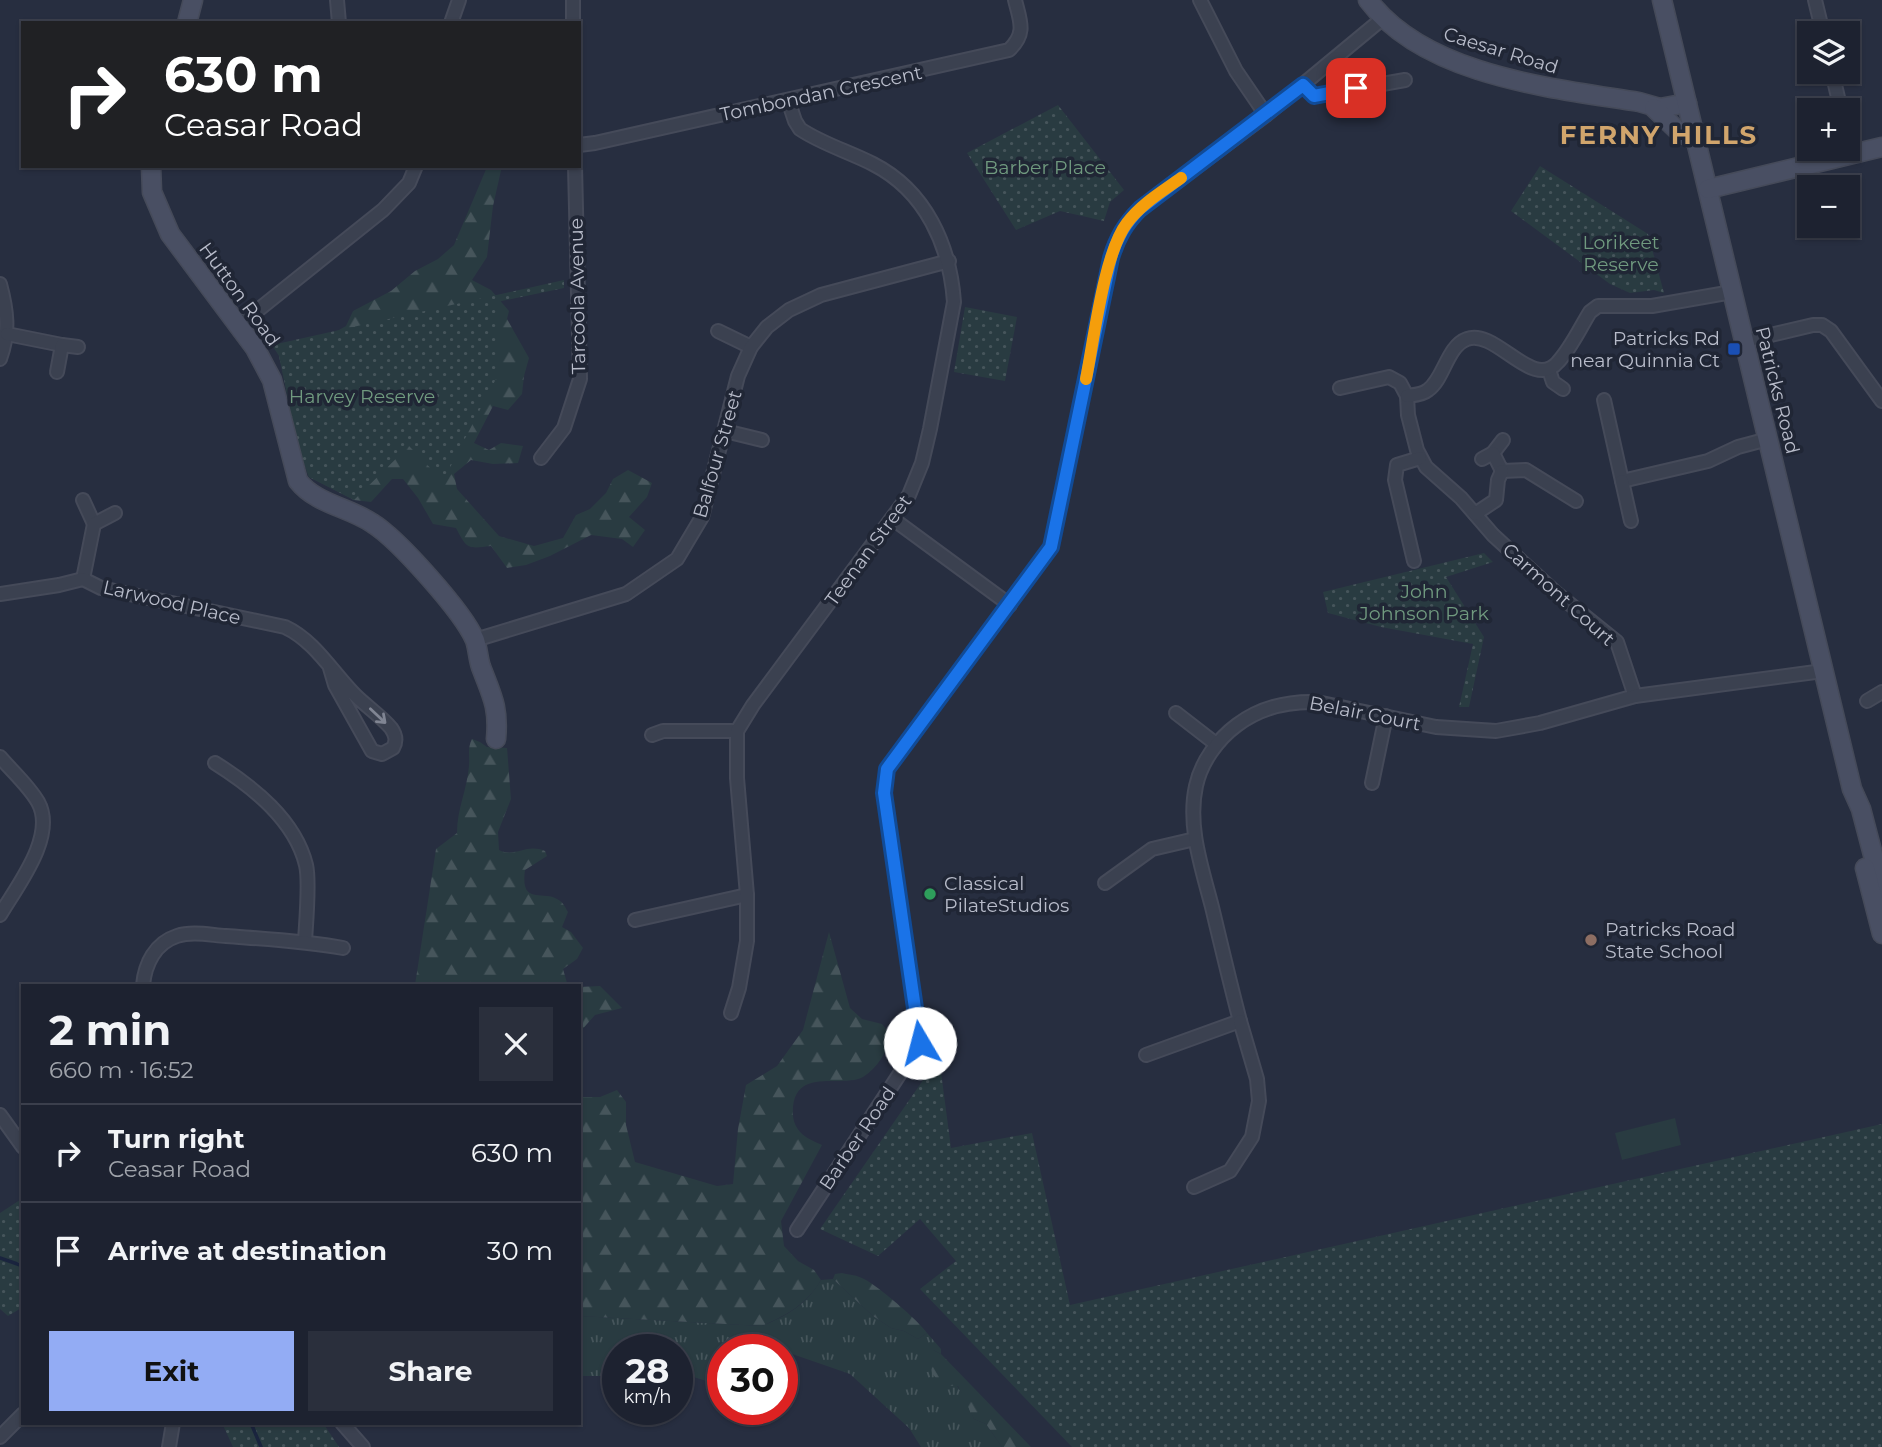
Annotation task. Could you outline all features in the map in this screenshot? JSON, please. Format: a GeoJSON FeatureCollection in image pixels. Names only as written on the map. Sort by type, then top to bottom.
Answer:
{"type":"FeatureCollection","features":[{"type":"Feature","properties":{"kind":"street"},"geometry":{"type":"LineString","coordinates":[[187,21],[192,0]]}},
{"type":"Feature","properties":{"kind":"street"},"geometry":{"type":"LineString","coordinates":[[338,0],[339,21]]}},
{"type":"Feature","properties":{"kind":"street"},"geometry":{"type":"LineString","coordinates":[[452,21],[458,0]]}},
{"type":"Feature","properties":{"kind":"street"},"geometry":{"type":"LineString","coordinates":[[573,0],[573,21]]}},
{"type":"Feature","properties":{"kind":"street","name":"Tombondan Crescent"},"geometry":{"type":"LineString","coordinates":[[581,145],[1009,50],[1018,41],[1021,31],[1015,0]]}},
{"type":"Feature","properties":{"kind":"street"},"geometry":{"type":"LineString","coordinates":[[1200,0],[1236,71],[1266,115]]}},
{"type":"Feature","properties":{"kind":"street","name":"Caesar Road"},"geometry":{"type":"LineString","coordinates":[[1368,0],[1382,19],[1414,42],[1455,61],[1538,86],[1647,105],[1686,98]]}},
{"type":"Feature","properties":{"kind":"street","name":"Patricks Road"},"geometry":{"type":"LineString","coordinates":[[1662,0],[1852,789],[1861,809],[1882,889]]}},
{"type":"Feature","properties":{"kind":"street"},"geometry":{"type":"LineString","coordinates":[[1815,0],[1820,21]]}},
{"type":"Feature","properties":{"kind":"street","name":"Barber Road"},"geometry":{"type":"LineString","coordinates":[[797,1230],[920,1043],[884,793],[887,769],[1051,547],[1117,238],[1140,209],[1266,115],[1382,19]]}},
{"type":"Feature","properties":{"kind":"street"},"geometry":{"type":"LineString","coordinates":[[1303,85],[1314,96],[1405,80]]}},
{"type":"Feature","properties":{"kind":"street","name":"Teenan Street"},"geometry":{"type":"LineString","coordinates":[[737,731],[753,705],[909,495],[930,429],[954,302],[949,261],[938,232],[909,189],[892,174],[800,129],[794,121],[788,100]]}},
{"type":"Feature","properties":{"kind":"street"},"geometry":{"type":"LineString","coordinates":[[1647,105],[1678,131],[1696,141]]}},
{"type":"Feature","properties":{"kind":"street"},"geometry":{"type":"LineString","coordinates":[[1860,146],[1882,147]]}},
{"type":"Feature","properties":{"kind":"street"},"geometry":{"type":"LineString","coordinates":[[1708,189],[1800,161]]}},
{"type":"Feature","properties":{"kind":"street","name":"Hutton Road"},"geometry":{"type":"LineString","coordinates":[[151,168],[152,192],[163,222],[255,348],[272,380],[298,481],[307,492],[373,523],[390,537],[453,606],[475,640],[480,664],[496,703],[496,739]]}},
{"type":"Feature","properties":{"kind":"street"},"geometry":{"type":"LineString","coordinates":[[238,326],[383,210],[409,183],[415,168]]}},
{"type":"Feature","properties":{"kind":"street","name":"Tarcoola Avenue"},"geometry":{"type":"LineString","coordinates":[[541,458],[564,429],[580,379],[575,168]]}},
{"type":"Feature","properties":{"kind":"street","name":"Balfour Street"},"geometry":{"type":"LineString","coordinates":[[475,640],[626,594],[677,559],[702,517],[738,376],[751,347],[767,327],[789,310],[821,295],[949,261]]}},
{"type":"Feature","properties":{"kind":"street"},"geometry":{"type":"LineString","coordinates":[[0,284],[7,310],[7,334],[0,359]]}},
{"type":"Feature","properties":{"kind":"street"},"geometry":{"type":"LineString","coordinates":[[1407,396],[1430,389],[1459,343],[1468,338],[1481,337],[1537,371],[1549,370],[1557,363],[1590,312],[1598,306],[1652,306],[1732,292]]}},
{"type":"Feature","properties":{"kind":"street"},"geometry":{"type":"LineString","coordinates":[[1745,341],[1822,325],[1831,331],[1882,401]]}},
{"type":"Feature","properties":{"kind":"street"},"geometry":{"type":"LineString","coordinates":[[718,331],[751,347]]}},
{"type":"Feature","properties":{"kind":"street"},"geometry":{"type":"LineString","coordinates":[[7,334],[78,347]]}},
{"type":"Feature","properties":{"kind":"street"},"geometry":{"type":"LineString","coordinates":[[57,372],[62,345]]}},
{"type":"Feature","properties":{"kind":"street"},"geometry":{"type":"LineString","coordinates":[[1549,370],[1553,382],[1563,389]]}},
{"type":"Feature","properties":{"kind":"street"},"geometry":{"type":"LineString","coordinates":[[1340,388],[1389,377],[1399,383],[1407,396],[1408,415],[1420,458],[1397,464],[1395,471],[1414,561]]}},
{"type":"Feature","properties":{"kind":"street"},"geometry":{"type":"LineString","coordinates":[[1604,400],[1631,522]]}},
{"type":"Feature","properties":{"kind":"street"},"geometry":{"type":"LineString","coordinates":[[725,431],[762,440]]}},
{"type":"Feature","properties":{"kind":"street"},"geometry":{"type":"LineString","coordinates":[[1622,481],[1708,461],[1738,447],[1768,439]]}},
{"type":"Feature","properties":{"kind":"street"},"geometry":{"type":"LineString","coordinates":[[1503,440],[1487,456],[1502,471],[1526,470],[1576,501]]}},
{"type":"Feature","properties":{"kind":"street","name":"Carmont Court"},"geometry":{"type":"LineString","coordinates":[[1420,458],[1426,467],[1461,498],[1493,535],[1555,592],[1617,642],[1635,696]]}},
{"type":"Feature","properties":{"kind":"street"},"geometry":{"type":"LineString","coordinates":[[1475,514],[1496,500],[1502,471]]}},
{"type":"Feature","properties":{"kind":"street"},"geometry":{"type":"LineString","coordinates":[[83,500],[94,524],[83,579]]}},
{"type":"Feature","properties":{"kind":"street"},"geometry":{"type":"LineString","coordinates":[[94,524],[115,513]]}},
{"type":"Feature","properties":{"kind":"street"},"geometry":{"type":"LineString","coordinates":[[893,519],[1010,605]]}},
{"type":"Feature","properties":{"kind":"street","name":"Larwood Place"},"geometry":{"type":"LineString","coordinates":[[0,594],[83,579],[101,588],[285,627],[311,644],[330,668],[392,729],[396,737],[393,748],[382,754],[372,751],[335,685],[330,668]]}},
{"type":"Feature","properties":{"kind":"street","name":"Belair Court"},"geometry":{"type":"LineString","coordinates":[[1194,1187],[1230,1171],[1252,1137],[1259,1101],[1257,1079],[1195,839],[1196,784],[1216,744],[1245,719],[1258,711],[1299,701],[1317,702],[1436,727],[1496,731],[1528,726],[1635,696],[1823,671]]}},
{"type":"Feature","properties":{"kind":"street"},"geometry":{"type":"LineString","coordinates":[[1867,701],[1882,692]]}},
{"type":"Feature","properties":{"kind":"street"},"geometry":{"type":"LineString","coordinates":[[1175,713],[1216,744]]}},
{"type":"Feature","properties":{"kind":"street"},"geometry":{"type":"LineString","coordinates":[[1372,783],[1386,716]]}},
{"type":"Feature","properties":{"kind":"street"},"geometry":{"type":"LineString","coordinates":[[653,735],[663,731],[737,731],[737,778],[747,895],[747,941],[739,988],[731,1013]]}},
{"type":"Feature","properties":{"kind":"street"},"geometry":{"type":"LineString","coordinates":[[0,757],[38,802],[45,819],[36,852],[0,915]]}},
{"type":"Feature","properties":{"kind":"street"},"geometry":{"type":"LineString","coordinates":[[215,763],[241,779],[291,828],[307,867],[305,941]]}},
{"type":"Feature","properties":{"kind":"street","name":"Patricks Road"},"geometry":{"type":"LineString","coordinates":[[1852,789],[1852,811],[1882,934]]}},
{"type":"Feature","properties":{"kind":"street"},"geometry":{"type":"LineString","coordinates":[[1105,883],[1152,849],[1195,839]]}},
{"type":"Feature","properties":{"kind":"street"},"geometry":{"type":"LineString","coordinates":[[635,920],[747,895]]}},
{"type":"Feature","properties":{"kind":"street"},"geometry":{"type":"LineString","coordinates":[[143,984],[145,969],[153,953],[176,936],[188,934],[305,941],[343,948]]}},
{"type":"Feature","properties":{"kind":"street"},"geometry":{"type":"LineString","coordinates":[[1146,1055],[1240,1021]]}},
{"type":"Feature","properties":{"kind":"street"},"geometry":{"type":"LineString","coordinates":[[0,1115],[21,1144]]}},
{"type":"Feature","properties":{"kind":"street"},"geometry":{"type":"LineString","coordinates":[[0,1437],[21,1416]]}},
{"type":"Feature","properties":{"kind":"street"},"geometry":{"type":"LineString","coordinates":[[169,1447],[173,1425]]}},
{"type":"Feature","properties":{"kind":"street"},"geometry":{"type":"LineString","coordinates":[[344,1425],[363,1447]]}},
{"type":"Feature","properties":{"kind":"green space","name":"Barber Place"},"geometry":{"type":"Polygon","coordinates":[[[1058,105],[1124,190],[1110,202],[1104,221],[1060,211],[1016,230],[967,153],[1058,105]]]}},
{"type":"Feature","properties":{"kind":"green space","name":"Lorikeet Reserve"},"geometry":{"type":"Polygon","coordinates":[[[1540,166],[1648,234],[1664,293],[1654,290],[1630,293],[1610,284],[1511,211],[1540,166]]]}},
{"type":"Feature","properties":{"kind":"green space"},"geometry":{"type":"Polygon","coordinates":[[[487,168],[502,168],[493,206],[487,257],[472,280],[491,290],[509,311],[507,319],[529,358],[522,394],[508,410],[493,406],[474,443],[489,450],[501,443],[523,446],[518,463],[493,464],[471,460],[454,474],[457,489],[499,536],[534,546],[563,538],[576,515],[590,509],[606,493],[613,479],[628,470],[652,483],[647,497],[629,517],[645,530],[633,547],[622,539],[591,535],[550,556],[526,565],[507,568],[491,546],[469,546],[456,528],[433,524],[403,479],[392,479],[371,502],[354,500],[309,477],[299,450],[279,356],[346,326],[353,311],[391,291],[454,245],[487,168]]]}},
{"type":"Feature","properties":{"kind":"green space","name":"Harvey Reserve"},"geometry":{"type":"Polygon","coordinates":[[[564,280],[564,288],[497,302],[498,375],[443,481],[409,446],[354,500],[309,477],[299,450],[279,356],[272,345],[564,280]]]}},
{"type":"Feature","properties":{"kind":"green space"},"geometry":{"type":"Polygon","coordinates":[[[965,307],[1017,317],[1005,381],[954,372],[965,307]]]}},
{"type":"Feature","properties":{"kind":"green space","name":"John Johnson Park"},"geometry":{"type":"Polygon","coordinates":[[[1484,553],[1493,562],[1446,577],[1484,637],[1469,707],[1459,707],[1473,644],[1381,627],[1328,613],[1323,592],[1484,553]]]}},
{"type":"Feature","properties":{"kind":"green space"},"geometry":{"type":"Polygon","coordinates":[[[472,739],[487,747],[507,748],[511,799],[498,832],[499,850],[545,851],[547,856],[525,870],[524,881],[529,893],[557,899],[568,912],[562,927],[571,932],[583,948],[577,959],[563,969],[567,983],[570,984],[415,984],[436,849],[457,833],[468,775],[472,739]]]}},
{"type":"Feature","properties":{"kind":"green space"},"geometry":{"type":"Polygon","coordinates":[[[829,932],[850,1008],[862,1019],[882,1024],[893,1038],[877,1064],[863,1077],[808,1084],[794,1100],[793,1116],[796,1127],[807,1138],[822,1145],[781,1221],[784,1246],[798,1261],[814,1270],[821,1280],[809,1296],[796,1308],[762,1326],[581,1316],[581,1097],[600,1097],[617,1090],[626,1102],[626,1125],[635,1162],[717,1186],[733,1184],[738,1129],[746,1085],[777,1066],[803,1030],[829,932]]]}},
{"type":"Feature","properties":{"kind":"green space"},"geometry":{"type":"Polygon","coordinates":[[[600,986],[622,1008],[595,1015],[581,1031],[581,987],[600,986]]]}},
{"type":"Feature","properties":{"kind":"green space"},"geometry":{"type":"Polygon","coordinates":[[[939,1057],[951,1148],[1032,1133],[1070,1305],[1882,1124],[1882,1447],[1072,1447],[920,1289],[956,1261],[920,1219],[878,1256],[820,1229],[939,1057]]]}},
{"type":"Feature","properties":{"kind":"green space"},"geometry":{"type":"Polygon","coordinates":[[[1675,1118],[1681,1145],[1622,1160],[1615,1133],[1675,1118]]]}},
{"type":"Feature","properties":{"kind":"green space"},"geometry":{"type":"Polygon","coordinates":[[[21,1199],[21,1308],[8,1316],[0,1309],[0,1213],[21,1199]]]}},
{"type":"Feature","properties":{"kind":"green space"},"geometry":{"type":"Polygon","coordinates":[[[842,1273],[870,1283],[907,1312],[927,1333],[918,1339],[904,1331],[891,1328],[873,1316],[833,1279],[835,1274],[842,1273]]]}},
{"type":"Feature","properties":{"kind":"green space"},"geometry":{"type":"Polygon","coordinates":[[[833,1279],[873,1316],[891,1328],[904,1331],[918,1339],[927,1333],[941,1349],[941,1354],[933,1350],[966,1399],[974,1419],[986,1424],[1002,1447],[921,1447],[909,1428],[850,1374],[798,1356],[798,1334],[707,1334],[707,1381],[693,1377],[693,1334],[602,1334],[602,1376],[581,1377],[581,1316],[762,1326],[796,1308],[821,1280],[833,1279]]]}},
{"type":"Feature","properties":{"kind":"green space"},"geometry":{"type":"Polygon","coordinates":[[[933,1350],[941,1354],[1031,1447],[1002,1447],[986,1424],[974,1419],[958,1386],[942,1386],[932,1373],[929,1352],[933,1350]]]}},
{"type":"Feature","properties":{"kind":"green space"},"geometry":{"type":"Polygon","coordinates":[[[223,1425],[324,1425],[339,1447],[233,1447],[223,1425]]]}},
{"type":"Feature","properties":{"kind":"waterway"},"geometry":{"type":"LineString","coordinates":[[0,1258],[21,1265]]}},
{"type":"Feature","properties":{"kind":"waterway"},"geometry":{"type":"LineString","coordinates":[[252,1425],[261,1447]]}},
{"type":"Feature","properties":{"kind":"slow traffic"},"geometry":{"type":"LineString","coordinates":[[1086,379],[1117,238],[1140,209],[1181,178]]}},
{"type":"Feature","properties":{"kind":"place","name":"Patricks Rd near Quinnia Ct"},"geometry":{"type":"Point","coordinates":[1734,349]}},
{"type":"Feature","properties":{"kind":"place","name":"Classical PilateStudios"},"geometry":{"type":"Point","coordinates":[930,894]}},
{"type":"Feature","properties":{"kind":"place","name":"Patricks Road State School"},"geometry":{"type":"Point","coordinates":[1591,940]}},
{"type":"Feature","properties":{"kind":"district","name":"FERNY HILLS"},"geometry":{"type":"Point","coordinates":[1659,135]}},
{"type":"Feature","properties":{"kind":"route"},"geometry":{"type":"LineString","coordinates":[[920,1043],[884,781],[895,756],[1051,547],[1117,238],[1140,209],[1303,85],[1314,96],[1356,88]]}}]}
